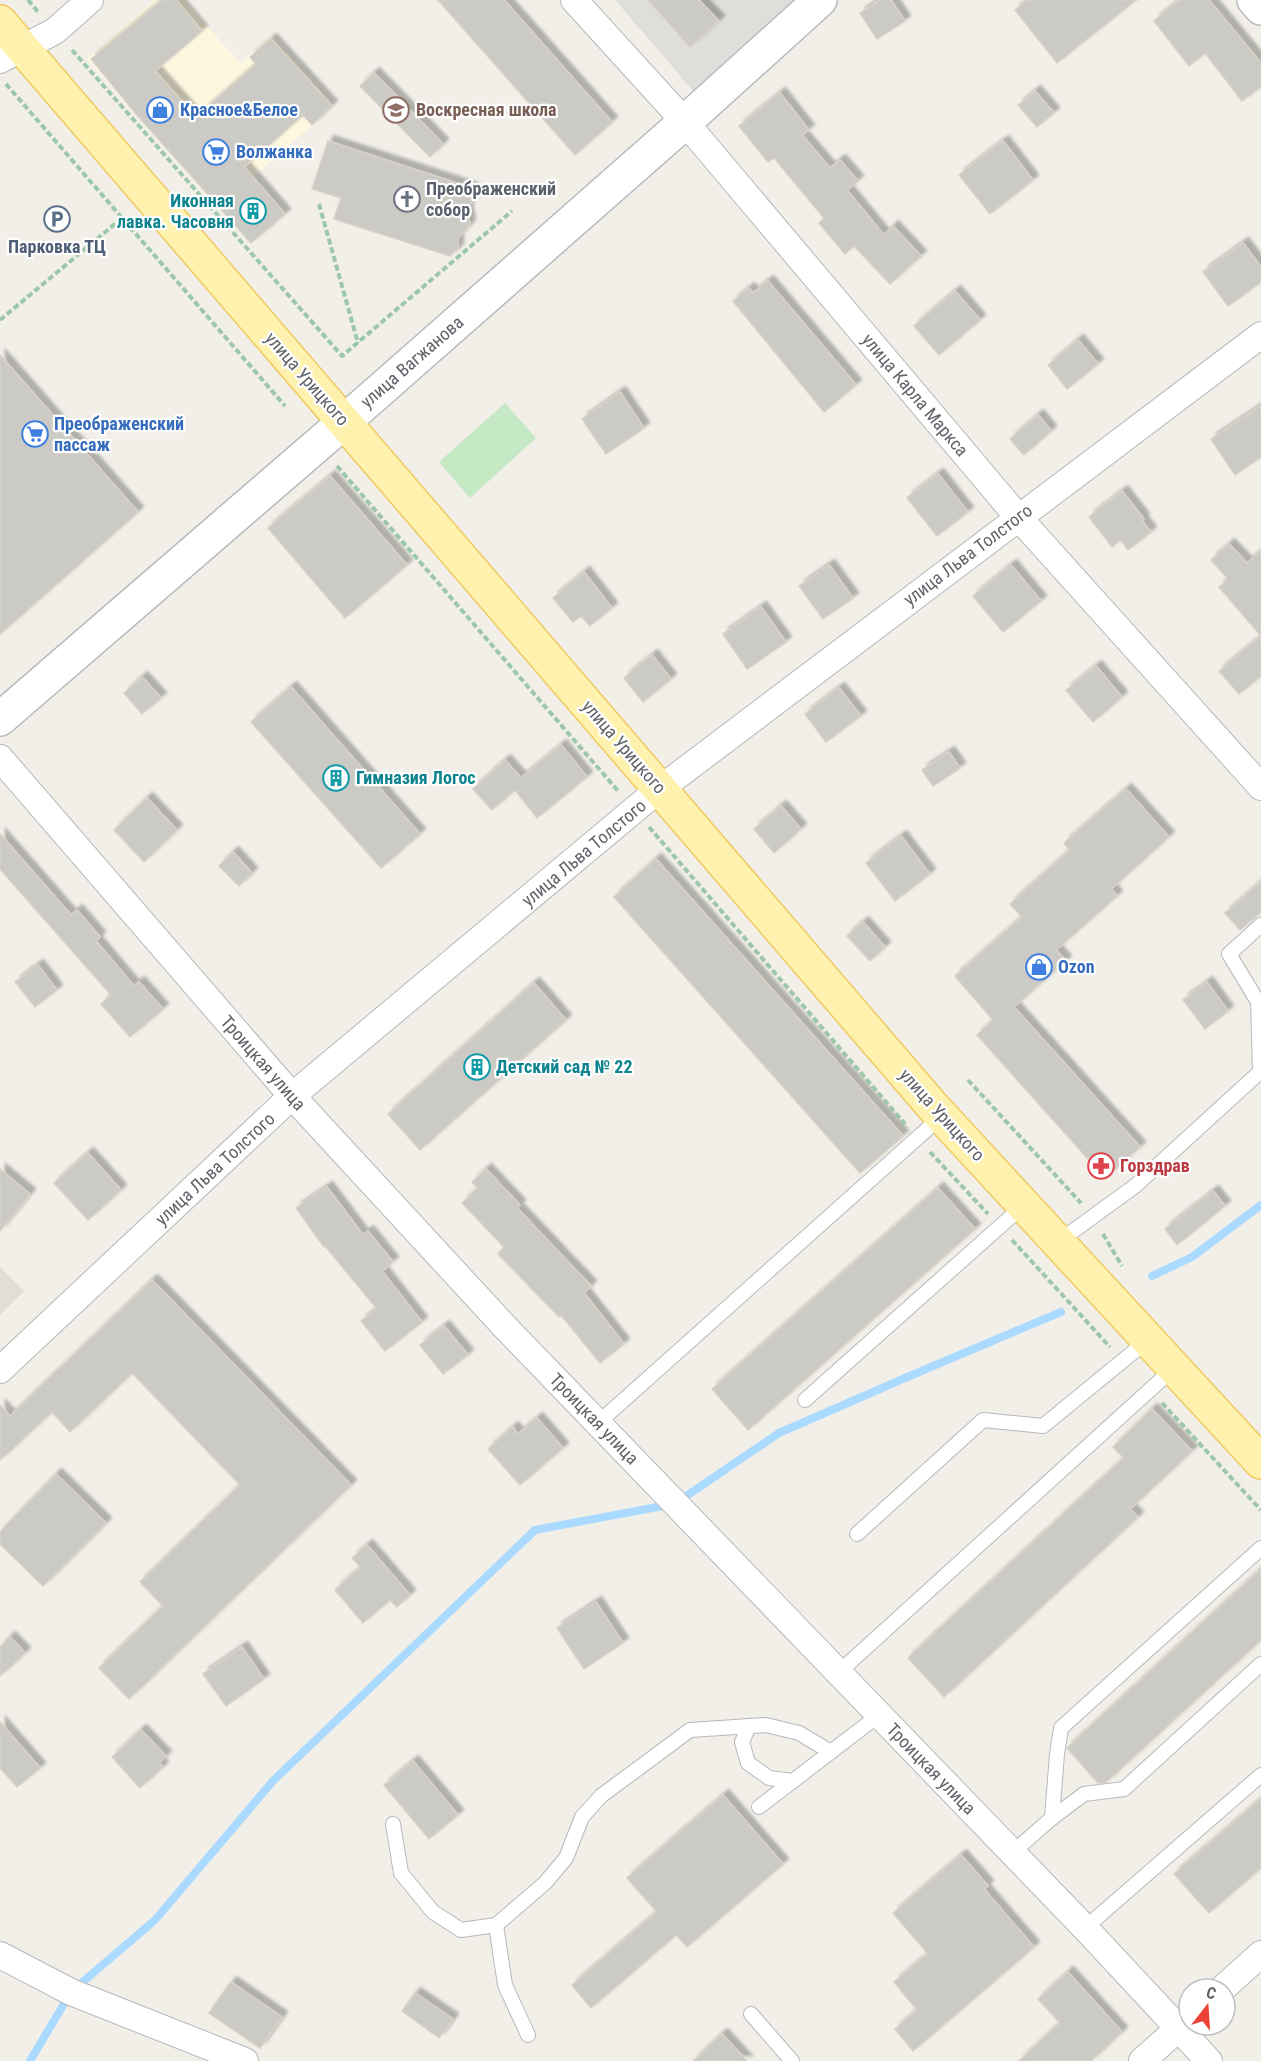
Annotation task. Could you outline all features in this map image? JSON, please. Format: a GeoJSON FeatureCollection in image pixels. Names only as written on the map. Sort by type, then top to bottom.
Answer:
{"type":"FeatureCollection","features":[{"type":"Feature","properties":{"kind":"main road","name":"улица Вагжанова"},"geometry":{"type":"LineString","coordinates":[[0,719],[344,422],[820,0]]}},
{"type":"Feature","properties":{"kind":"main road"},"geometry":{"type":"LineString","coordinates":[[1254,0],[1261,8]]}},
{"type":"Feature","properties":{"kind":"main road","name":"улица Урицкого"},"geometry":{"type":"LineString","coordinates":[[0,21],[11,54],[344,422],[942,1116],[1261,1462]]}},
{"type":"Feature","properties":{"kind":"street"},"geometry":{"type":"LineString","coordinates":[[11,54],[55,31],[90,0]]}},
{"type":"Feature","properties":{"kind":"street","name":"улица Карла Маркса"},"geometry":{"type":"LineString","coordinates":[[574,0],[685,122],[1018,517],[1261,787]]}},
{"type":"Feature","properties":{"kind":"street","name":"улица Льва Толстого"},"geometry":{"type":"LineString","coordinates":[[0,1370],[292,1096],[660,789],[1261,335]]}},
{"type":"Feature","properties":{"kind":"street","name":"Троицкая улица"},"geometry":{"type":"LineString","coordinates":[[0,758],[292,1096],[505,1327],[1085,1928],[1177,2016]]}},
{"type":"Feature","properties":{"kind":"street"},"geometry":{"type":"LineString","coordinates":[[1235,1977],[1261,1954]]}},
{"type":"Feature","properties":{"kind":"street"},"geometry":{"type":"LineString","coordinates":[[0,1955],[71,1992],[245,2061]]}},
{"type":"Feature","properties":{"kind":"street"},"geometry":{"type":"LineString","coordinates":[[1142,2061],[1177,2029]]}},
{"type":"Feature","properties":{"kind":"street","name":"Троицкая улица"},"geometry":{"type":"LineString","coordinates":[[1193,2037],[1209,2061]]}},
{"type":"Feature","properties":{"kind":"lane"},"geometry":{"type":"LineString","coordinates":[[1058,1242],[1135,1186],[1261,1071],[1258,1002],[1229,954],[1261,925]]}},
{"type":"Feature","properties":{"kind":"lane"},"geometry":{"type":"LineString","coordinates":[[598,1423],[942,1116]]}},
{"type":"Feature","properties":{"kind":"lane"},"geometry":{"type":"LineString","coordinates":[[805,1400],[1023,1205]]}},
{"type":"Feature","properties":{"kind":"lane"},"geometry":{"type":"LineString","coordinates":[[857,1534],[983,1420],[1043,1426],[1148,1340]]}},
{"type":"Feature","properties":{"kind":"lane"},"geometry":{"type":"LineString","coordinates":[[838,1673],[1174,1368]]}},
{"type":"Feature","properties":{"kind":"lane"},"geometry":{"type":"LineString","coordinates":[[1052,1818],[1061,1728],[1261,1548]]}},
{"type":"Feature","properties":{"kind":"lane"},"geometry":{"type":"LineString","coordinates":[[1012,1853],[1084,1794],[1124,1789],[1261,1664]]}},
{"type":"Feature","properties":{"kind":"lane"},"geometry":{"type":"LineString","coordinates":[[759,1807],[879,1715]]}},
{"type":"Feature","properties":{"kind":"lane"},"geometry":{"type":"LineString","coordinates":[[393,1824],[401,1873],[433,1912],[461,1930],[496,1925],[545,1883],[566,1858],[582,1817],[601,1796],[690,1730],[766,1725],[799,1733],[831,1752]]}},
{"type":"Feature","properties":{"kind":"lane"},"geometry":{"type":"LineString","coordinates":[[749,1726],[742,1742],[748,1763],[770,1778],[793,1781]]}},
{"type":"Feature","properties":{"kind":"lane"},"geometry":{"type":"LineString","coordinates":[[1085,1928],[1261,1775]]}},
{"type":"Feature","properties":{"kind":"lane"},"geometry":{"type":"LineString","coordinates":[[496,1925],[504,1985],[528,2035]]}},
{"type":"Feature","properties":{"kind":"lane"},"geometry":{"type":"LineString","coordinates":[[751,2014],[792,2061]]}},
{"type":"Feature","properties":{"kind":"path"},"geometry":{"type":"LineString","coordinates":[[28,0],[342,356],[512,211]]}},
{"type":"Feature","properties":{"kind":"path"},"geometry":{"type":"LineString","coordinates":[[0,77],[285,406]]}},
{"type":"Feature","properties":{"kind":"path"},"geometry":{"type":"LineString","coordinates":[[319,204],[358,343]]}},
{"type":"Feature","properties":{"kind":"path"},"geometry":{"type":"LineString","coordinates":[[0,320],[122,218]]}},
{"type":"Feature","properties":{"kind":"path"},"geometry":{"type":"LineString","coordinates":[[333,462],[364,498]]}},
{"type":"Feature","properties":{"kind":"path"},"geometry":{"type":"LineString","coordinates":[[968,1080],[1093,1217],[1120,1264],[1128,1273]]}},
{"type":"Feature","properties":{"kind":"shaded area"},"geometry":{"type":"Polygon","coordinates":[[[155,0],[184,0],[240,63],[272,35],[334,106],[218,208],[87,59],[155,0]]]}},
{"type":"Feature","properties":{"kind":"shaded area"},"geometry":{"type":"Polygon","coordinates":[[[615,0],[800,0],[694,92],[615,0]]]}},
{"type":"Feature","properties":{"kind":"shaded area"},"geometry":{"type":"Polygon","coordinates":[[[0,1267],[24,1291],[0,1315],[0,1267]]]}},
{"type":"Feature","properties":{"kind":"green space"},"geometry":{"type":"Polygon","coordinates":[[[505,403],[536,438],[470,498],[439,462],[505,403]]]}},
{"type":"Feature","properties":{"kind":"building"},"geometry":{"type":"Polygon","coordinates":[[[162,0],[176,0],[202,31],[155,71],[196,117],[256,64],[250,57],[271,39],[332,106],[312,125],[303,115],[244,167],[285,214],[251,243],[137,115],[91,59],[162,0]]]}},
{"type":"Feature","properties":{"kind":"building"},"geometry":{"type":"Polygon","coordinates":[[[438,0],[504,0],[612,122],[575,155],[438,0]]]}},
{"type":"Feature","properties":{"kind":"building"},"geometry":{"type":"Polygon","coordinates":[[[648,0],[699,0],[719,21],[690,47],[648,0]]]}},
{"type":"Feature","properties":{"kind":"building"},"geometry":{"type":"Polygon","coordinates":[[[880,0],[891,0],[905,21],[877,39],[860,13],[880,0]]]}},
{"type":"Feature","properties":{"kind":"building"},"geometry":{"type":"Polygon","coordinates":[[[1027,0],[1136,0],[1057,63],[1015,10],[1027,0]]]}},
{"type":"Feature","properties":{"kind":"building"},"geometry":{"type":"Polygon","coordinates":[[[1180,0],[1209,0],[1261,63],[1261,87],[1242,101],[1205,53],[1189,66],[1154,21],[1180,0]]]}},
{"type":"Feature","properties":{"kind":"building","name":"Воскресная школа"},"geometry":{"type":"Polygon","coordinates":[[[374,73],[443,144],[430,157],[360,86],[374,73]]]}},
{"type":"Feature","properties":{"kind":"building"},"geometry":{"type":"Polygon","coordinates":[[[1035,91],[1054,113],[1037,127],[1018,105],[1035,91]]]}},
{"type":"Feature","properties":{"kind":"building"},"geometry":{"type":"Polygon","coordinates":[[[780,93],[809,130],[802,135],[830,168],[840,160],[858,181],[847,190],[884,235],[893,226],[921,256],[890,284],[854,246],[845,254],[819,223],[824,218],[774,158],[768,162],[739,126],[780,93]]]}},
{"type":"Feature","properties":{"kind":"building","name":"Преображенский собор"},"geometry":{"type":"Polygon","coordinates":[[[328,141],[472,188],[474,199],[467,209],[470,225],[458,238],[458,249],[450,256],[334,219],[341,198],[312,189],[328,141]]]}},
{"type":"Feature","properties":{"kind":"building"},"geometry":{"type":"Polygon","coordinates":[[[1003,141],[1033,180],[990,214],[959,175],[1003,141]]]}},
{"type":"Feature","properties":{"kind":"building"},"geometry":{"type":"Polygon","coordinates":[[[1243,243],[1261,267],[1261,282],[1228,306],[1203,272],[1243,243]]]}},
{"type":"Feature","properties":{"kind":"building"},"geometry":{"type":"Polygon","coordinates":[[[768,281],[856,385],[824,412],[733,301],[749,288],[753,293],[768,281]]]}},
{"type":"Feature","properties":{"kind":"building"},"geometry":{"type":"Polygon","coordinates":[[[955,291],[980,320],[939,355],[914,326],[955,291]]]}},
{"type":"Feature","properties":{"kind":"building"},"geometry":{"type":"Polygon","coordinates":[[[1078,340],[1098,364],[1067,389],[1048,365],[1078,340]]]}},
{"type":"Feature","properties":{"kind":"building","name":"Преображенский пассаж"},"geometry":{"type":"Polygon","coordinates":[[[0,355],[138,512],[0,634],[0,355]]]}},
{"type":"Feature","properties":{"kind":"building"},"geometry":{"type":"Polygon","coordinates":[[[620,392],[644,428],[606,454],[582,419],[620,392]]]}},
{"type":"Feature","properties":{"kind":"building"},"geometry":{"type":"Polygon","coordinates":[[[1261,406],[1261,457],[1235,475],[1211,439],[1261,406]]]}},
{"type":"Feature","properties":{"kind":"building"},"geometry":{"type":"Polygon","coordinates":[[[1038,415],[1051,431],[1024,455],[1010,439],[1038,415]]]}},
{"type":"Feature","properties":{"kind":"building"},"geometry":{"type":"Polygon","coordinates":[[[938,474],[968,512],[937,536],[907,498],[938,474]]]}},
{"type":"Feature","properties":{"kind":"building"},"geometry":{"type":"Polygon","coordinates":[[[330,476],[407,565],[345,618],[268,528],[330,476]]]}},
{"type":"Feature","properties":{"kind":"building"},"geometry":{"type":"Polygon","coordinates":[[[1122,491],[1151,532],[1128,550],[1121,540],[1112,547],[1089,517],[1122,491]]]}},
{"type":"Feature","properties":{"kind":"building"},"geometry":{"type":"Polygon","coordinates":[[[1229,544],[1247,563],[1261,551],[1261,636],[1219,587],[1228,579],[1211,560],[1229,544]]]}},
{"type":"Feature","properties":{"kind":"building"},"geometry":{"type":"Polygon","coordinates":[[[829,565],[853,598],[823,619],[799,586],[829,565]]]}},
{"type":"Feature","properties":{"kind":"building"},"geometry":{"type":"Polygon","coordinates":[[[1011,565],[1041,601],[1003,632],[973,596],[1011,565]]]}},
{"type":"Feature","properties":{"kind":"building"},"geometry":{"type":"Polygon","coordinates":[[[584,572],[612,608],[590,626],[581,616],[573,622],[553,598],[584,572]]]}},
{"type":"Feature","properties":{"kind":"building"},"geometry":{"type":"Polygon","coordinates":[[[761,607],[786,642],[747,669],[723,634],[761,607]]]}},
{"type":"Feature","properties":{"kind":"building"},"geometry":{"type":"Polygon","coordinates":[[[1261,636],[1261,676],[1239,694],[1219,671],[1261,636]]]}},
{"type":"Feature","properties":{"kind":"building"},"geometry":{"type":"Polygon","coordinates":[[[652,655],[671,679],[643,702],[624,678],[652,655]]]}},
{"type":"Feature","properties":{"kind":"building"},"geometry":{"type":"Polygon","coordinates":[[[1096,666],[1122,697],[1093,722],[1066,690],[1096,666]]]}},
{"type":"Feature","properties":{"kind":"building"},"geometry":{"type":"Polygon","coordinates":[[[142,677],[161,698],[142,714],[124,693],[142,677]]]}},
{"type":"Feature","properties":{"kind":"building","name":"Гимназия Логос"},"geometry":{"type":"Polygon","coordinates":[[[291,687],[420,834],[381,868],[251,722],[291,687]]]}},
{"type":"Feature","properties":{"kind":"building"},"geometry":{"type":"Polygon","coordinates":[[[839,688],[861,716],[826,742],[805,714],[839,688]]]}},
{"type":"Feature","properties":{"kind":"building"},"geometry":{"type":"Polygon","coordinates":[[[561,745],[587,777],[537,818],[515,790],[492,810],[473,789],[505,760],[521,778],[561,745]]]}},
{"type":"Feature","properties":{"kind":"building"},"geometry":{"type":"Polygon","coordinates":[[[949,752],[960,768],[933,786],[922,770],[949,752]]]}},
{"type":"Feature","properties":{"kind":"building"},"geometry":{"type":"Polygon","coordinates":[[[1126,789],[1169,837],[1111,889],[1117,896],[1056,950],[1066,961],[1014,1007],[1140,1147],[1105,1178],[977,1035],[993,1020],[955,976],[1022,917],[1010,904],[1070,850],[1064,843],[1126,789]]]}},
{"type":"Feature","properties":{"kind":"building"},"geometry":{"type":"Polygon","coordinates":[[[147,798],[177,830],[144,862],[114,830],[147,798]]]}},
{"type":"Feature","properties":{"kind":"building"},"geometry":{"type":"Polygon","coordinates":[[[781,806],[801,829],[774,853],[754,829],[781,806]]]}},
{"type":"Feature","properties":{"kind":"building"},"geometry":{"type":"Polygon","coordinates":[[[0,834],[71,915],[77,910],[100,937],[96,941],[134,986],[139,982],[163,1009],[130,1037],[101,1004],[111,995],[0,869],[0,834]]]}},
{"type":"Feature","properties":{"kind":"building"},"geometry":{"type":"Polygon","coordinates":[[[901,836],[930,874],[895,901],[866,863],[901,836]]]}},
{"type":"Feature","properties":{"kind":"building"},"geometry":{"type":"Polygon","coordinates":[[[233,852],[252,873],[239,886],[219,866],[233,852]]]}},
{"type":"Feature","properties":{"kind":"building"},"geometry":{"type":"Polygon","coordinates":[[[656,859],[903,1136],[860,1173],[614,897],[656,859]]]}},
{"type":"Feature","properties":{"kind":"building"},"geometry":{"type":"Polygon","coordinates":[[[1261,882],[1261,912],[1240,930],[1225,913],[1261,882]]]}},
{"type":"Feature","properties":{"kind":"building"},"geometry":{"type":"Polygon","coordinates":[[[863,922],[885,947],[870,961],[847,936],[863,922]]]}},
{"type":"Feature","properties":{"kind":"building"},"geometry":{"type":"Polygon","coordinates":[[[38,965],[57,990],[35,1007],[15,982],[38,965]]]}},
{"type":"Feature","properties":{"kind":"building"},"geometry":{"type":"Polygon","coordinates":[[[1207,982],[1228,1011],[1205,1029],[1183,1000],[1207,982]]]}},
{"type":"Feature","properties":{"kind":"building","name":"Детский сад № 22"},"geometry":{"type":"Polygon","coordinates":[[[534,983],[566,1020],[420,1150],[388,1114],[534,983]]]}},
{"type":"Feature","properties":{"kind":"building"},"geometry":{"type":"Polygon","coordinates":[[[88,1153],[121,1190],[88,1220],[54,1183],[88,1153]]]}},
{"type":"Feature","properties":{"kind":"building"},"geometry":{"type":"Polygon","coordinates":[[[0,1169],[30,1194],[0,1231],[0,1169]]]}},
{"type":"Feature","properties":{"kind":"building"},"geometry":{"type":"Polygon","coordinates":[[[486,1169],[520,1205],[517,1208],[591,1286],[584,1293],[624,1344],[600,1363],[561,1315],[559,1317],[498,1254],[504,1247],[462,1203],[478,1188],[472,1182],[486,1169]]]}},
{"type":"Feature","properties":{"kind":"building"},"geometry":{"type":"Polygon","coordinates":[[[327,1187],[363,1235],[368,1231],[393,1262],[382,1271],[422,1322],[385,1351],[361,1321],[377,1309],[324,1247],[296,1208],[327,1187]]]}},
{"type":"Feature","properties":{"kind":"building"},"geometry":{"type":"Polygon","coordinates":[[[938,1188],[975,1229],[748,1430],[712,1389],[938,1188]]]}},
{"type":"Feature","properties":{"kind":"building"},"geometry":{"type":"Polygon","coordinates":[[[1213,1191],[1225,1206],[1177,1245],[1165,1229],[1213,1191]]]}},
{"type":"Feature","properties":{"kind":"building"},"geometry":{"type":"Polygon","coordinates":[[[152,1280],[351,1485],[129,1699],[99,1668],[163,1606],[140,1582],[240,1485],[132,1373],[70,1432],[52,1412],[0,1460],[0,1405],[10,1416],[152,1280]]]}},
{"type":"Feature","properties":{"kind":"building"},"geometry":{"type":"Polygon","coordinates":[[[444,1326],[468,1355],[443,1374],[420,1345],[444,1326]]]}},
{"type":"Feature","properties":{"kind":"building"},"geometry":{"type":"Polygon","coordinates":[[[1152,1409],[1192,1451],[1130,1509],[1138,1517],[944,1697],[908,1658],[1124,1458],[1113,1447],[1152,1409]]]}},
{"type":"Feature","properties":{"kind":"building"},"geometry":{"type":"Polygon","coordinates":[[[537,1418],[563,1448],[520,1485],[488,1449],[513,1427],[518,1434],[537,1418]]]}},
{"type":"Feature","properties":{"kind":"building"},"geometry":{"type":"Polygon","coordinates":[[[56,1474],[106,1523],[43,1586],[0,1544],[0,1532],[56,1474]]]}},
{"type":"Feature","properties":{"kind":"building"},"geometry":{"type":"Polygon","coordinates":[[[367,1545],[410,1595],[397,1607],[390,1600],[363,1623],[335,1590],[361,1567],[352,1558],[367,1545]]]}},
{"type":"Feature","properties":{"kind":"building"},"geometry":{"type":"Polygon","coordinates":[[[1261,1569],[1261,1640],[1106,1782],[1098,1783],[1067,1748],[1261,1569]]]}},
{"type":"Feature","properties":{"kind":"building"},"geometry":{"type":"Polygon","coordinates":[[[596,1602],[623,1643],[584,1669],[557,1628],[596,1602]]]}},
{"type":"Feature","properties":{"kind":"building"},"geometry":{"type":"Polygon","coordinates":[[[10,1637],[25,1653],[0,1676],[0,1647],[10,1637]]]}},
{"type":"Feature","properties":{"kind":"building"},"geometry":{"type":"Polygon","coordinates":[[[242,1647],[264,1679],[226,1706],[203,1674],[242,1647]]]}},
{"type":"Feature","properties":{"kind":"building"},"geometry":{"type":"Polygon","coordinates":[[[0,1722],[40,1768],[17,1787],[0,1768],[0,1722]]]}},
{"type":"Feature","properties":{"kind":"building"},"geometry":{"type":"Polygon","coordinates":[[[141,1730],[166,1756],[159,1763],[163,1767],[140,1788],[112,1757],[141,1730]]]}},
{"type":"Feature","properties":{"kind":"building"},"geometry":{"type":"Polygon","coordinates":[[[413,1761],[458,1815],[429,1839],[384,1785],[413,1761]]]}},
{"type":"Feature","properties":{"kind":"building"},"geometry":{"type":"Polygon","coordinates":[[[723,1795],[783,1864],[687,1947],[676,1935],[591,2008],[572,1985],[657,1912],[627,1878],[723,1795]]]}},
{"type":"Feature","properties":{"kind":"building"},"geometry":{"type":"Polygon","coordinates":[[[1261,1799],[1261,1868],[1209,1913],[1174,1874],[1261,1799]]]}},
{"type":"Feature","properties":{"kind":"building"},"geometry":{"type":"Polygon","coordinates":[[[961,1855],[988,1886],[984,1889],[1034,1947],[913,2051],[895,2029],[917,2010],[894,1982],[928,1954],[893,1913],[961,1855]]]}},
{"type":"Feature","properties":{"kind":"building"},"geometry":{"type":"Polygon","coordinates":[[[1068,1972],[1122,2032],[1091,2061],[1019,2061],[1060,2023],[1038,1999],[1068,1972]]]}},
{"type":"Feature","properties":{"kind":"building"},"geometry":{"type":"Polygon","coordinates":[[[231,1982],[282,2017],[260,2048],[209,2013],[231,1982]]]}},
{"type":"Feature","properties":{"kind":"building"},"geometry":{"type":"Polygon","coordinates":[[[415,1993],[453,2019],[439,2038],[402,2011],[415,1993]]]}},
{"type":"Feature","properties":{"kind":"building"},"geometry":{"type":"Polygon","coordinates":[[[722,2034],[747,2061],[693,2061],[722,2034]]]}},
{"type":"Feature","properties":{"kind":"waterway"},"geometry":{"type":"LineString","coordinates":[[1152,1276],[1192,1257],[1261,1205]]}},
{"type":"Feature","properties":{"kind":"waterway"},"geometry":{"type":"LineString","coordinates":[[679,1501],[779,1433],[1061,1312]]}},
{"type":"Feature","properties":{"kind":"waterway"},"geometry":{"type":"LineString","coordinates":[[30,2061],[71,1992],[155,1920],[273,1781],[535,1530],[668,1505]]}},
{"type":"Feature","properties":{"kind":"place","name":"Красное&Белое"},"geometry":{"type":"Point","coordinates":[160,110]}},
{"type":"Feature","properties":{"kind":"place","name":"Воскресная школа"},"geometry":{"type":"Point","coordinates":[396,110]}},
{"type":"Feature","properties":{"kind":"place","name":"Волжанка"},"geometry":{"type":"Point","coordinates":[216,152]}},
{"type":"Feature","properties":{"kind":"place","name":"Преображенский собор"},"geometry":{"type":"Point","coordinates":[407,199]}},
{"type":"Feature","properties":{"kind":"place","name":"Иконная лавка. Часовня"},"geometry":{"type":"Point","coordinates":[253,211]}},
{"type":"Feature","properties":{"kind":"place","name":"Парковка ТЦ"},"geometry":{"type":"Point","coordinates":[57,219]}},
{"type":"Feature","properties":{"kind":"place","name":"Преображенский пассаж"},"geometry":{"type":"Point","coordinates":[35,434]}},
{"type":"Feature","properties":{"kind":"place","name":"Гимназия Логос"},"geometry":{"type":"Point","coordinates":[336,778]}},
{"type":"Feature","properties":{"kind":"place","name":"Ozon"},"geometry":{"type":"Point","coordinates":[1039,967]}},
{"type":"Feature","properties":{"kind":"place","name":"Детский сад № 22"},"geometry":{"type":"Point","coordinates":[477,1067]}},
{"type":"Feature","properties":{"kind":"place","name":"Горздрав"},"geometry":{"type":"Point","coordinates":[1101,1166]}}]}
